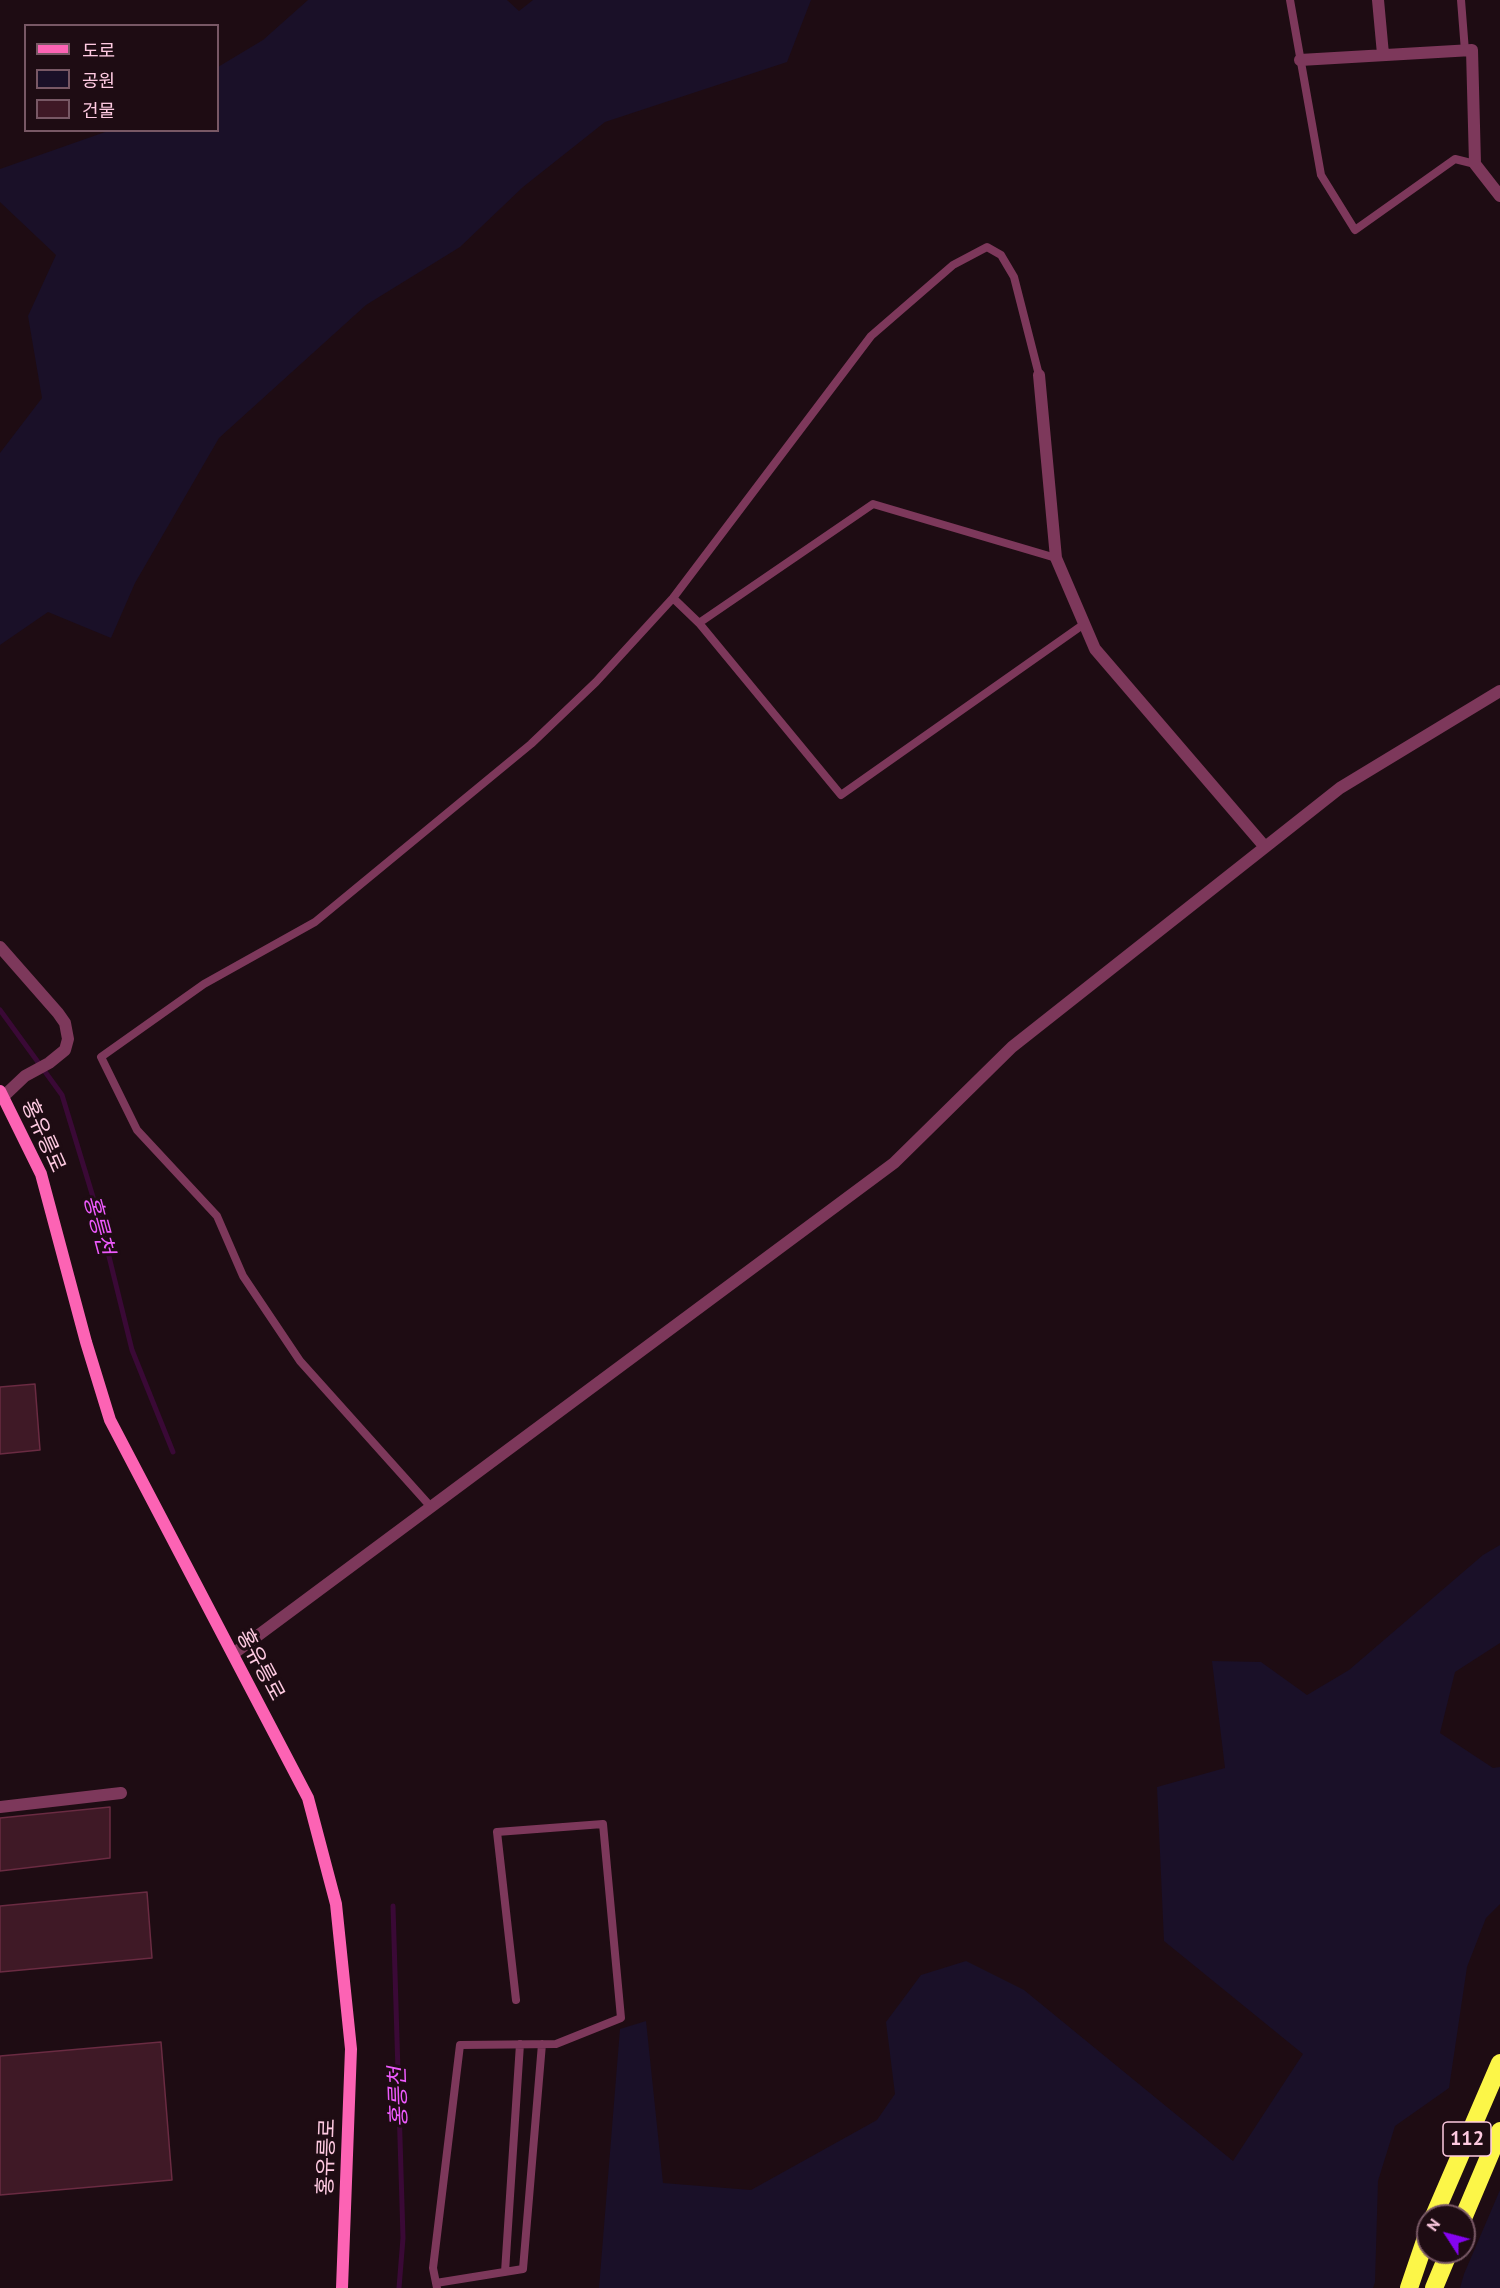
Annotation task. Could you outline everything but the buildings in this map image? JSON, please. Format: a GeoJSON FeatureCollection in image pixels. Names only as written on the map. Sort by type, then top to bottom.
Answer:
{"type":"FeatureCollection","features":[{"type":"Feature","properties":{"kind":"highway","name":"112"},"geometry":{"type":"LineString","coordinates":[[1439,2204],[1500,2063]]}},
{"type":"Feature","properties":{"kind":"highway","name":"112"},"geometry":{"type":"LineString","coordinates":[[1469,2204],[1500,2131]]}},
{"type":"Feature","properties":{"kind":"highway"},"geometry":{"type":"LineString","coordinates":[[1409,2288],[1417,2264]]}},
{"type":"Feature","properties":{"kind":"highway"},"geometry":{"type":"LineString","coordinates":[[1434,2288],[1444,2264]]}},
{"type":"Feature","properties":{"kind":"street"},"geometry":{"type":"LineString","coordinates":[[1378,0],[1383,54]]}},
{"type":"Feature","properties":{"kind":"street"},"geometry":{"type":"LineString","coordinates":[[1300,60],[1472,50],[1475,164],[1500,196]]}},
{"type":"Feature","properties":{"kind":"street"},"geometry":{"type":"LineString","coordinates":[[1039,375],[1056,558],[1095,650],[1265,848]]}},
{"type":"Feature","properties":{"kind":"street"},"geometry":{"type":"LineString","coordinates":[[233,1654],[894,1163],[1012,1047],[1340,788],[1500,691]]}},
{"type":"Feature","properties":{"kind":"street"},"geometry":{"type":"LineString","coordinates":[[0,947],[65,1023],[68,1039],[65,1050],[2,1094]]}},
{"type":"Feature","properties":{"kind":"street","name":"홍유릉로"},"geometry":{"type":"LineString","coordinates":[[2,1094],[41,1174],[86,1342],[110,1420],[308,1797],[336,1904],[351,2049],[342,2288]]}},
{"type":"Feature","properties":{"kind":"street"},"geometry":{"type":"LineString","coordinates":[[0,1807],[121,1792]]}},
{"type":"Feature","properties":{"kind":"lane"},"geometry":{"type":"LineString","coordinates":[[1290,0],[1320,174],[1355,230],[1455,159],[1475,164]]}},
{"type":"Feature","properties":{"kind":"lane"},"geometry":{"type":"LineString","coordinates":[[1461,0],[1465,51]]}},
{"type":"Feature","properties":{"kind":"lane"},"geometry":{"type":"LineString","coordinates":[[431,1507],[300,1361],[243,1276],[217,1216],[137,1130],[101,1057],[204,984],[315,922],[531,744],[596,682],[673,598],[871,336],[953,265],[987,247],[1001,255],[1014,276],[1039,375]]}},
{"type":"Feature","properties":{"kind":"lane"},"geometry":{"type":"LineString","coordinates":[[699,623],[873,504],[1056,558]]}},
{"type":"Feature","properties":{"kind":"lane"},"geometry":{"type":"LineString","coordinates":[[673,598],[699,623],[841,795],[1084,624]]}},
{"type":"Feature","properties":{"kind":"lane"},"geometry":{"type":"LineString","coordinates":[[516,2000],[497,1832],[603,1824],[621,2018],[556,2044],[542,2044],[520,2044],[460,2045],[433,2268],[437,2286],[523,2269],[542,2044]]}},
{"type":"Feature","properties":{"kind":"lane"},"geometry":{"type":"LineString","coordinates":[[505,2272],[520,2044]]}},
{"type":"Feature","properties":{"kind":"green space"},"geometry":{"type":"Polygon","coordinates":[[[308,0],[507,0],[519,11],[533,0],[811,0],[787,62],[605,122],[523,187],[460,247],[366,305],[219,438],[135,583],[111,638],[48,612],[0,645],[0,453],[42,398],[28,316],[56,255],[0,202],[0,169],[105,132],[219,132],[219,66],[263,40],[308,0]]]}},
{"type":"Feature","properties":{"kind":"green space"},"geometry":{"type":"Polygon","coordinates":[[[1500,1545],[1500,1643],[1455,1672],[1440,1733],[1493,1768],[1500,1767],[1500,1904],[1486,1918],[1467,1967],[1449,2088],[1395,2126],[1378,2181],[1373,2288],[599,2288],[620,2029],[646,2021],[663,2183],[751,2190],[877,2120],[895,2094],[886,2022],[921,1975],[966,1961],[1024,1990],[1233,2161],[1303,2054],[1164,1941],[1157,1787],[1225,1768],[1212,1661],[1261,1662],[1307,1695],[1349,1670],[1483,1555],[1500,1545]]]}},
{"type":"Feature","properties":{"kind":"green space"},"geometry":{"type":"Polygon","coordinates":[[[1500,2190],[1500,2288],[1460,2288],[1468,2264],[1476,2264],[1476,2246],[1500,2190]]]}},
{"type":"Feature","properties":{"kind":"waterway","name":"홍릉천"},"geometry":{"type":"LineString","coordinates":[[0,1010],[62,1095],[100,1220],[132,1350],[173,1452]]}},
{"type":"Feature","properties":{"kind":"waterway","name":"홍릉천"},"geometry":{"type":"LineString","coordinates":[[393,1906],[403,2238],[399,2288]]}}]}
